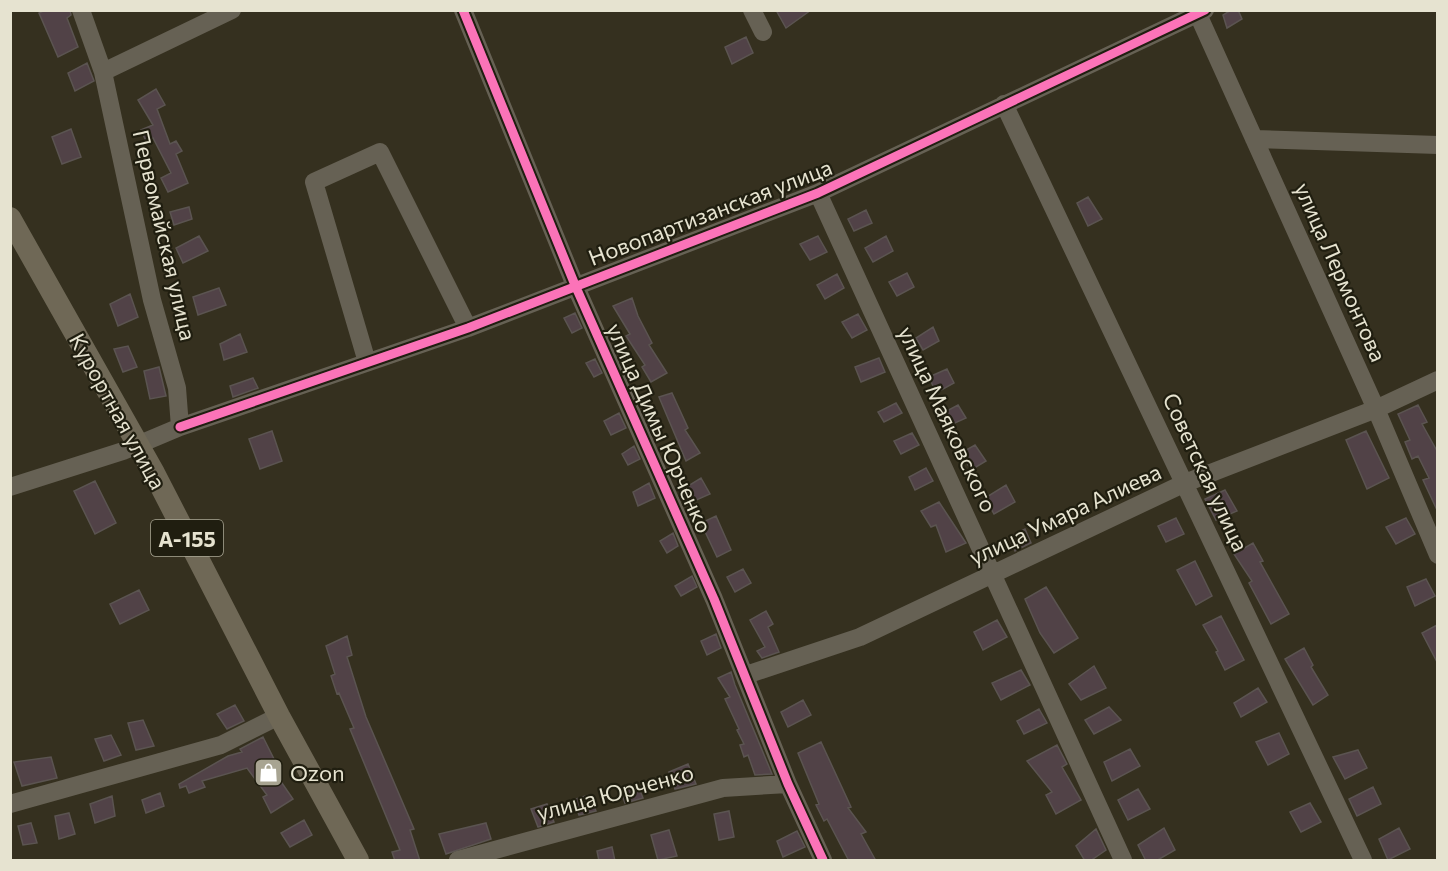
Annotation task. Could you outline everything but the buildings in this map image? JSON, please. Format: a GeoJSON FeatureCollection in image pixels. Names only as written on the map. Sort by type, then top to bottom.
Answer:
{"type":"FeatureCollection","features":[{"type":"Feature","properties":{"kind":"main road","name":"Курортная улица"},"geometry":{"type":"LineString","coordinates":[[10,218],[136,445],[154,473],[279,716],[358,861]]}},
{"type":"Feature","properties":{"kind":"street","name":"Первомайская улица"},"geometry":{"type":"LineString","coordinates":[[81,10],[103,72],[152,300],[177,388],[180,427]]}},
{"type":"Feature","properties":{"kind":"street"},"geometry":{"type":"LineString","coordinates":[[103,72],[232,10]]}},
{"type":"Feature","properties":{"kind":"street","name":"улица Димы Юрченко"},"geometry":{"type":"LineString","coordinates":[[463,10],[575,285],[746,675],[788,784],[823,861]]}},
{"type":"Feature","properties":{"kind":"street"},"geometry":{"type":"LineString","coordinates":[[752,10],[763,32]]}},
{"type":"Feature","properties":{"kind":"street","name":"Новопартизанская улица"},"geometry":{"type":"LineString","coordinates":[[180,427],[468,328],[575,285],[818,194],[1200,12]]}},
{"type":"Feature","properties":{"kind":"street","name":"улица Лермонтова"},"geometry":{"type":"LineString","coordinates":[[1200,12],[1254,139],[1376,409],[1437,555]]}},
{"type":"Feature","properties":{"kind":"street","name":"Советская улица"},"geometry":{"type":"LineString","coordinates":[[1004,104],[1363,861]]}},
{"type":"Feature","properties":{"kind":"street"},"geometry":{"type":"LineString","coordinates":[[1254,139],[1437,145]]}},
{"type":"Feature","properties":{"kind":"street"},"geometry":{"type":"LineString","coordinates":[[367,362],[314,182],[380,152],[468,328]]}},
{"type":"Feature","properties":{"kind":"street","name":"улица Маяковского"},"geometry":{"type":"LineString","coordinates":[[818,194],[1123,861]]}},
{"type":"Feature","properties":{"kind":"street","name":"улица Умара Алиева"},"geometry":{"type":"LineString","coordinates":[[746,675],[860,637],[1185,483],[1376,409],[1437,380]]}},
{"type":"Feature","properties":{"kind":"street"},"geometry":{"type":"LineString","coordinates":[[10,487],[136,445],[180,427]]}},
{"type":"Feature","properties":{"kind":"street"},"geometry":{"type":"LineString","coordinates":[[10,804],[220,745],[279,716]]}},
{"type":"Feature","properties":{"kind":"street","name":"улица Юрченко"},"geometry":{"type":"LineString","coordinates":[[458,861],[723,788],[788,784]]}},
{"type":"Feature","properties":{"kind":"cycle path"},"geometry":{"type":"LineString","coordinates":[[463,10],[575,285],[714,599],[788,784],[823,860]]}},
{"type":"Feature","properties":{"kind":"cycle path"},"geometry":{"type":"LineString","coordinates":[[180,427],[468,328],[818,193],[1205,10]]}},
{"type":"Feature","properties":{"kind":"place","name":"Ozon"},"geometry":{"type":"Point","coordinates":[269,772]}}]}
